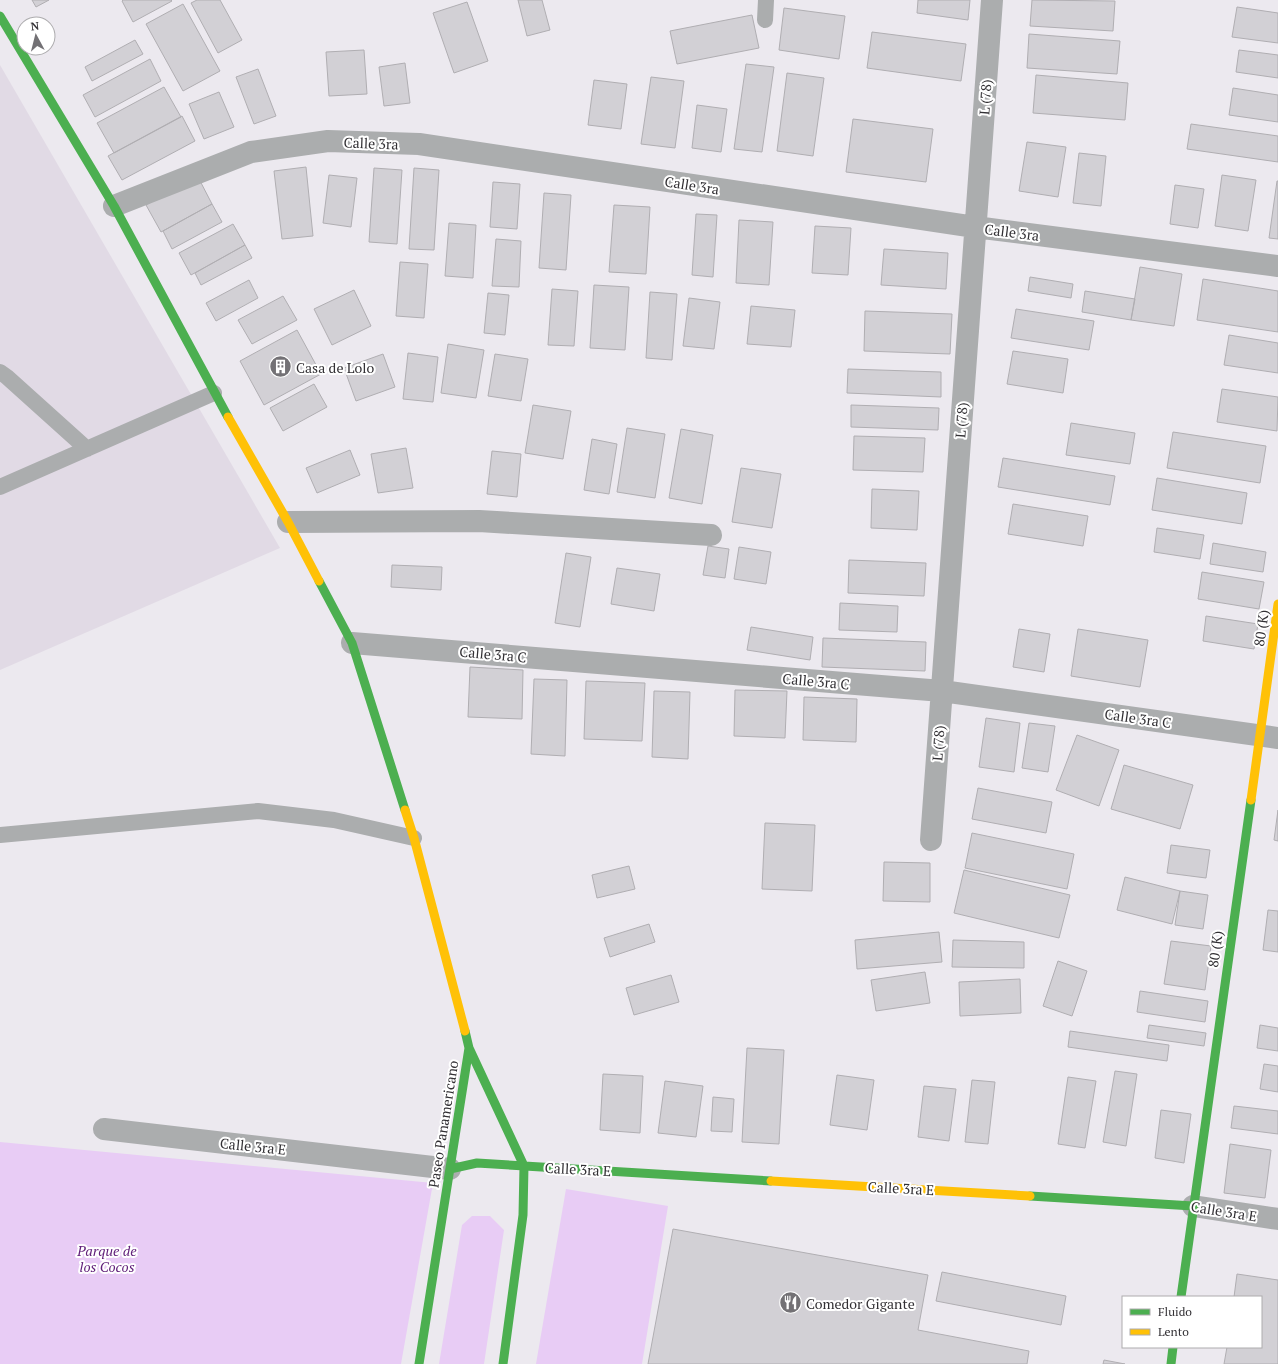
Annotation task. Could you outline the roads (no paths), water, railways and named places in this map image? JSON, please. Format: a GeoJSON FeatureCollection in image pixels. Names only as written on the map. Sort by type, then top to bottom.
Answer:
{"type":"FeatureCollection","features":[{"type":"Feature","properties":{"kind":"street","name":"L (78)"},"geometry":{"type":"LineString","coordinates":[[931,840],[992,0]]}},
{"type":"Feature","properties":{"kind":"street"},"geometry":{"type":"LineString","coordinates":[[0,16],[114,206],[214,393],[288,522],[352,643],[414,838],[469,1048]]}},
{"type":"Feature","properties":{"kind":"street","name":"Calle 3ra"},"geometry":{"type":"LineString","coordinates":[[114,206],[251,152],[328,141],[419,144],[975,227],[1278,266]]}},
{"type":"Feature","properties":{"kind":"street"},"geometry":{"type":"LineString","coordinates":[[288,522],[478,521],[711,535]]}},
{"type":"Feature","properties":{"kind":"street","name":"80 (K)"},"geometry":{"type":"LineString","coordinates":[[1180,1296],[1193,1206],[1269,737],[1278,604]]}},
{"type":"Feature","properties":{"kind":"street","name":"Calle 3ra C"},"geometry":{"type":"LineString","coordinates":[[352,643],[942,691],[1269,737]]}},
{"type":"Feature","properties":{"kind":"street","name":"Paseo Panamericano"},"geometry":{"type":"LineString","coordinates":[[469,1048],[524,1166],[523,1215],[503,1364]]}},
{"type":"Feature","properties":{"kind":"street","name":"Paseo Panamericano"},"geometry":{"type":"LineString","coordinates":[[419,1364],[469,1048]]}},
{"type":"Feature","properties":{"kind":"street","name":"Calle 3ra E"},"geometry":{"type":"LineString","coordinates":[[104,1129],[450,1169],[477,1163],[1193,1206],[1278,1219]]}},
{"type":"Feature","properties":{"kind":"street"},"geometry":{"type":"LineString","coordinates":[[1171,1364],[1174,1348]]}},
{"type":"Feature","properties":{"kind":"lane"},"geometry":{"type":"LineString","coordinates":[[765,20],[766,0]]}},
{"type":"Feature","properties":{"kind":"lane"},"geometry":{"type":"LineString","coordinates":[[0,372],[87,449]]}},
{"type":"Feature","properties":{"kind":"lane"},"geometry":{"type":"LineString","coordinates":[[0,487],[214,393]]}},
{"type":"Feature","properties":{"kind":"lane"},"geometry":{"type":"LineString","coordinates":[[0,835],[258,811],[334,820],[414,838]]}},
{"type":"Feature","properties":{"kind":"place","name":"Casa de Lolo"},"geometry":{"type":"Point","coordinates":[280,367]}},
{"type":"Feature","properties":{"kind":"place","name":"Comedor Gigante"},"geometry":{"type":"Point","coordinates":[791,1303]}},
{"type":"Feature","properties":{"kind":"park label","name":"Parque de los Cocos"},"geometry":{"type":"Point","coordinates":[107,1258]}}]}
